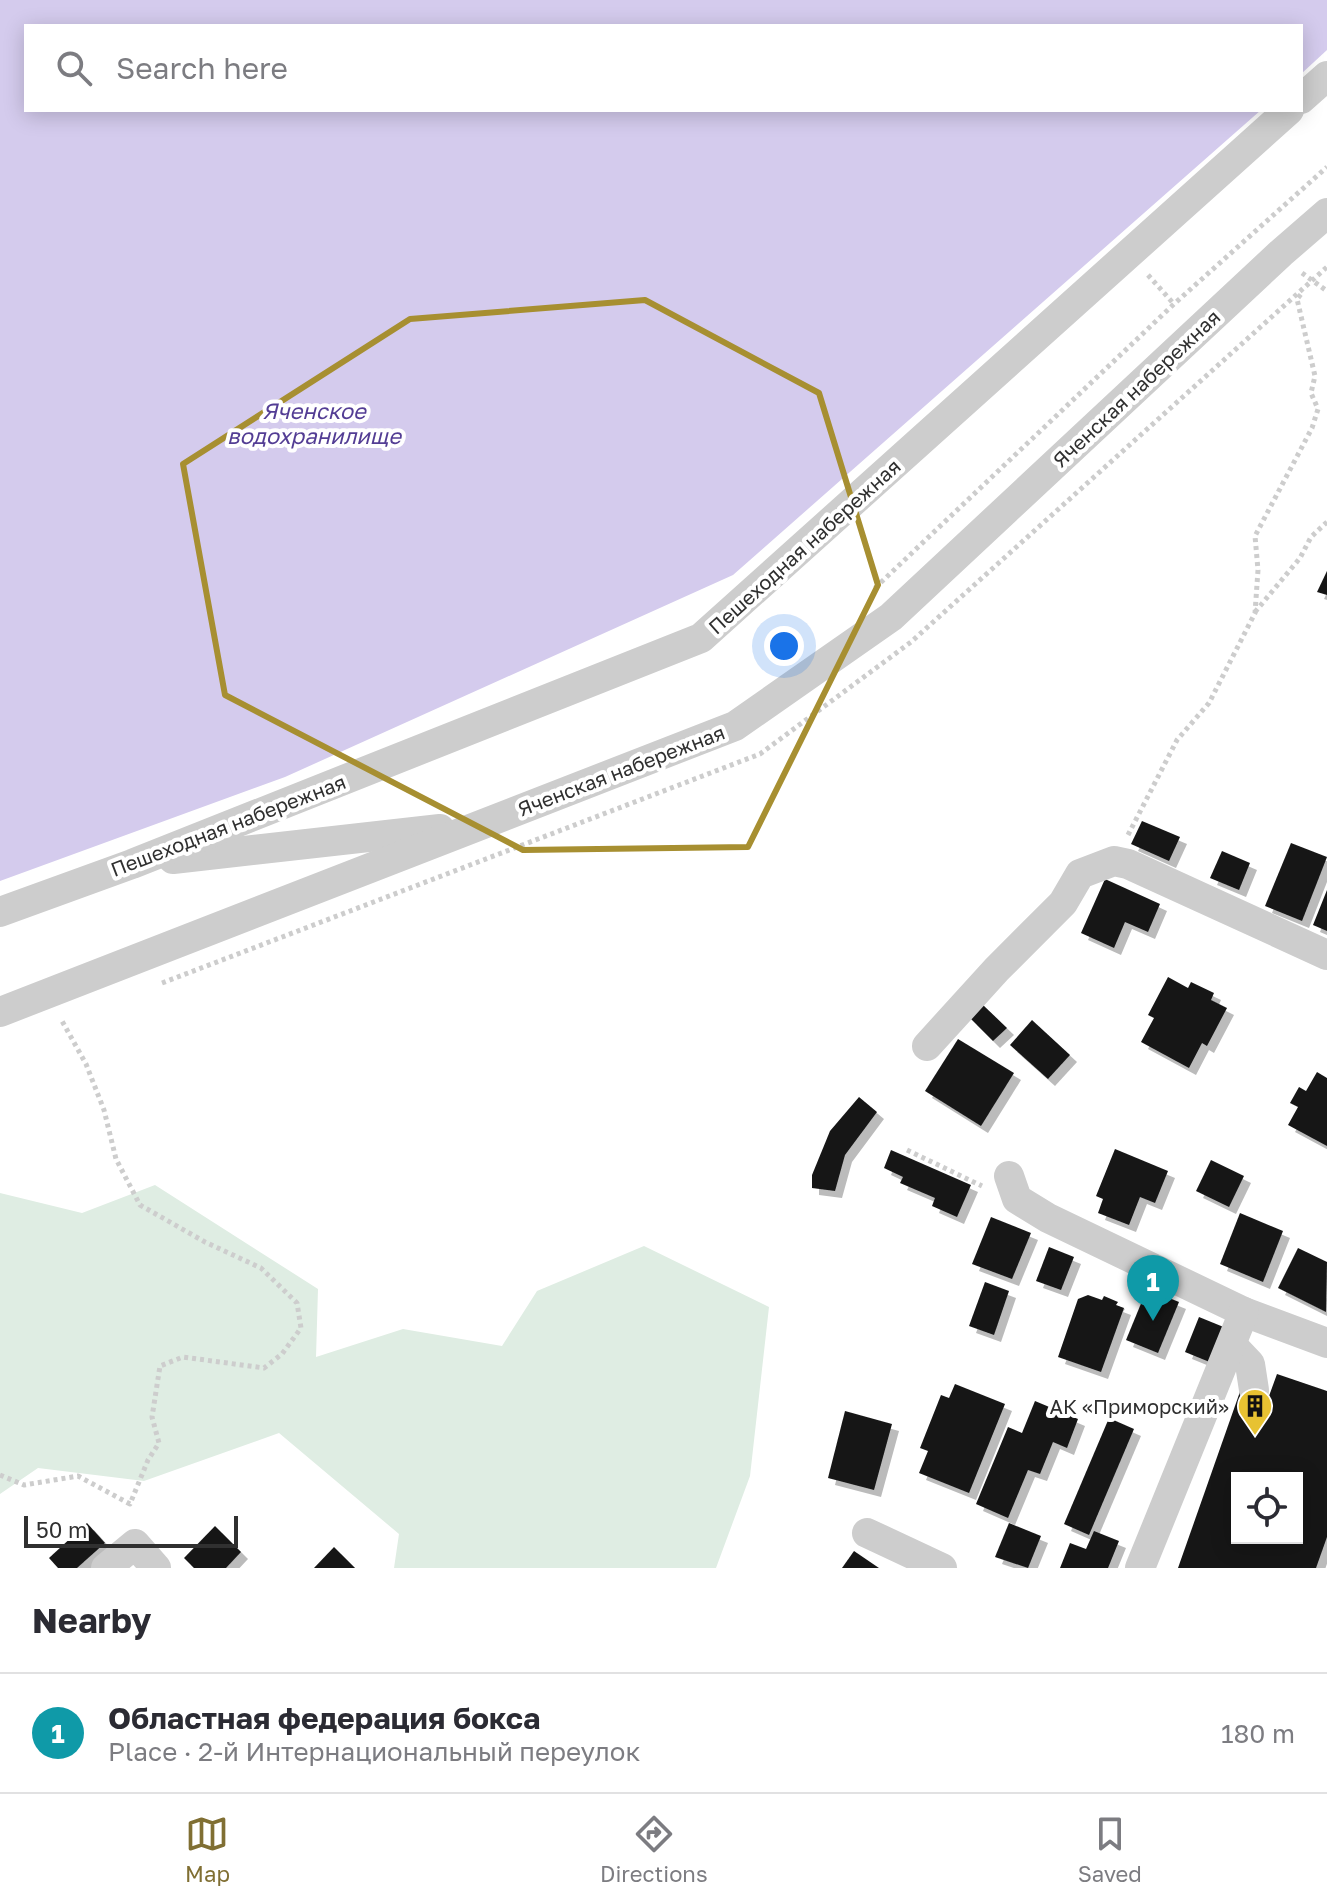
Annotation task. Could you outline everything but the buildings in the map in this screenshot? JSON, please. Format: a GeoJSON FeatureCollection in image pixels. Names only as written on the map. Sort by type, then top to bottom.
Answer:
{"type":"FeatureCollection","features":[{"type":"Feature","properties":{"kind":"street"},"geometry":{"type":"LineString","coordinates":[[1303,97],[1327,76]]}},
{"type":"Feature","properties":{"kind":"street","name":"Пешеходная набережная"},"geometry":{"type":"LineString","coordinates":[[0,912],[132,864],[701,638],[1287,112]]}},
{"type":"Feature","properties":{"kind":"street","name":"Яченская набережная"},"geometry":{"type":"LineString","coordinates":[[0,1012],[735,726],[891,617],[1327,213]]}},
{"type":"Feature","properties":{"kind":"street"},"geometry":{"type":"LineString","coordinates":[[132,864],[483,824]]}},
{"type":"Feature","properties":{"kind":"street"},"geometry":{"type":"LineString","coordinates":[[927,1046],[1063,903],[1080,874],[1114,861],[1128,864],[1327,955]]}},
{"type":"Feature","properties":{"kind":"street"},"geometry":{"type":"LineString","coordinates":[[1013,1188],[1048,1218],[1244,1312],[1327,1343]]}},
{"type":"Feature","properties":{"kind":"street"},"geometry":{"type":"LineString","coordinates":[[1140,1568],[1244,1312]]}},
{"type":"Feature","properties":{"kind":"street"},"geometry":{"type":"LineString","coordinates":[[1232,1345],[1250,1364],[1254,1390]]}},
{"type":"Feature","properties":{"kind":"street"},"geometry":{"type":"LineString","coordinates":[[867,1533],[942,1568]]}},
{"type":"Feature","properties":{"kind":"street"},"geometry":{"type":"LineString","coordinates":[[106,1568],[135,1544],[156,1568]]}},
{"type":"Feature","properties":{"kind":"path"},"geometry":{"type":"LineString","coordinates":[[1129,253],[1174,304]]}},
{"type":"Feature","properties":{"kind":"path"},"geometry":{"type":"LineString","coordinates":[[1255,613],[1258,570],[1255,536],[1312,428],[1318,409],[1311,393],[1315,376],[1297,299],[1311,282]]}},
{"type":"Feature","properties":{"kind":"path"},"geometry":{"type":"LineString","coordinates":[[1128,864],[1126,839],[1177,740],[1209,703],[1255,613],[1300,558],[1311,537],[1327,522]]}},
{"type":"Feature","properties":{"kind":"path"},"geometry":{"type":"LineString","coordinates":[[0,1475],[24,1485],[78,1476],[130,1504],[148,1460],[159,1443],[152,1417],[160,1366],[183,1357],[264,1368],[282,1354],[301,1328],[297,1303],[261,1268],[205,1242],[140,1205],[116,1159],[104,1110],[86,1064],[62,1021]]}},
{"type":"Feature","properties":{"kind":"path"},"geometry":{"type":"LineString","coordinates":[[907,1150],[993,1192],[1013,1188]]}},
{"type":"Feature","properties":{"kind":"highlighted area"},"geometry":{"type":"Polygon","coordinates":[[[645,300],[819,393],[878,585],[748,847],[523,850],[225,695],[183,464],[410,319],[645,300]]]}},
{"type":"Feature","properties":{"kind":"shaded area"},"geometry":{"type":"Polygon","coordinates":[[[155,1185],[318,1289],[316,1357],[403,1329],[502,1346],[537,1291],[644,1246],[769,1307],[750,1476],[716,1568],[394,1568],[399,1534],[279,1433],[144,1481],[38,1468],[0,1494],[0,1193],[82,1213],[155,1185]]]}},
{"type":"Feature","properties":{"kind":"water","name":"Яченское водохранилище"},"geometry":{"type":"Polygon","coordinates":[[[0,0],[1327,0],[1327,50],[1303,72],[1303,24],[24,24],[24,112],[1259,112],[733,575],[285,777],[0,881],[0,0]]]}},
{"type":"Feature","properties":{"kind":"place","name":"Областная федерация бокса"},"geometry":{"type":"Point","coordinates":[1153,1321]}},
{"type":"Feature","properties":{"kind":"place","name":"АК «Приморский»"},"geometry":{"type":"Point","coordinates":[1255,1437]}}]}
